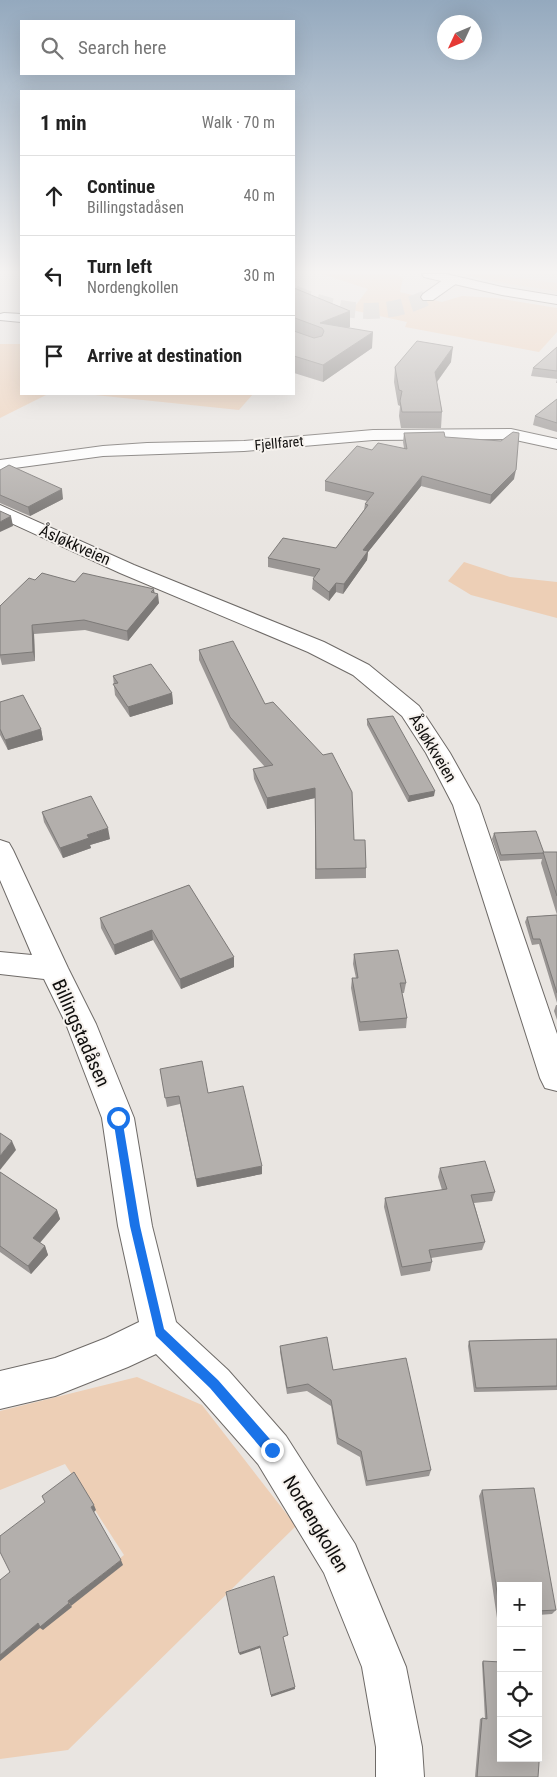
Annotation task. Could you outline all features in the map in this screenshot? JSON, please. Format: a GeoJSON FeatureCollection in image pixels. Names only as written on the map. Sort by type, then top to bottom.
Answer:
{"type":"FeatureCollection","features":[{"type":"Feature","properties":{"kind":"street","name":"Fjellfaret"},"geometry":{"type":"LineString","coordinates":[[0,465],[103,451],[244,446],[373,435],[511,434],[557,444]]}},
{"type":"Feature","properties":{"kind":"street","name":"Åsløkkveien"},"geometry":{"type":"LineString","coordinates":[[0,511],[126,569],[316,647],[361,670],[412,711],[438,753],[466,805],[556,1078]]}},
{"type":"Feature","properties":{"kind":"street","name":"Billingstadåsen"},"geometry":{"type":"LineString","coordinates":[[0,850],[53,968],[81,1024],[118,1118],[135,1226],[160,1332]]}},
{"type":"Feature","properties":{"kind":"street","name":"Billingstadåsen"},"geometry":{"type":"LineString","coordinates":[[0,963],[53,968]]}},
{"type":"Feature","properties":{"kind":"street"},"geometry":{"type":"LineString","coordinates":[[0,1390],[56,1377],[115,1354],[160,1332]]}},
{"type":"Feature","properties":{"kind":"street","name":"Nordengkollen"},"geometry":{"type":"LineString","coordinates":[[160,1332],[214,1384],[272,1450],[340,1559],[384,1667],[399,1746],[400,1777]]}},
{"type":"Feature","properties":{"kind":"shaded area"},"geometry":{"type":"Polygon","coordinates":[[[0,357],[20,357],[20,395],[46,395],[0,418],[0,357]]]}},
{"type":"Feature","properties":{"kind":"shaded area"},"geometry":{"type":"Polygon","coordinates":[[[95,395],[252,395],[239,410],[95,395]]]}},
{"type":"Feature","properties":{"kind":"shaded area"},"geometry":{"type":"Polygon","coordinates":[[[464,562],[510,577],[557,582],[557,618],[471,595],[448,581],[464,562]]]}},
{"type":"Feature","properties":{"kind":"shaded area"},"geometry":{"type":"Polygon","coordinates":[[[137,1377],[202,1405],[296,1526],[68,1750],[0,1759],[0,1655],[124,1555],[65,1464],[0,1490],[0,1411],[137,1377]]]}},
{"type":"Feature","properties":{"kind":"building"},"geometry":{"type":"Polygon","coordinates":[[[297,357],[335,357],[323,365],[297,357]]]}},
{"type":"Feature","properties":{"kind":"building"},"geometry":{"type":"Polygon","coordinates":[[[404,357],[446,357],[435,372],[442,412],[402,412],[400,401],[402,391],[399,390],[395,367],[404,357]]]}},
{"type":"Feature","properties":{"kind":"building"},"geometry":{"type":"Polygon","coordinates":[[[546,357],[557,357],[557,371],[533,368],[546,357]]]}},
{"type":"Feature","properties":{"kind":"building"},"geometry":{"type":"Polygon","coordinates":[[[557,399],[557,423],[535,416],[557,399]]]}},
{"type":"Feature","properties":{"kind":"building"},"geometry":{"type":"Polygon","coordinates":[[[444,432],[445,437],[501,441],[513,432],[519,433],[516,470],[491,495],[422,476],[363,550],[368,551],[344,584],[336,583],[329,592],[313,579],[320,569],[268,558],[283,538],[336,548],[368,505],[365,504],[374,493],[325,481],[357,446],[372,450],[378,443],[407,449],[404,433],[444,432]]]}},
{"type":"Feature","properties":{"kind":"building"},"geometry":{"type":"Polygon","coordinates":[[[9,465],[62,489],[28,507],[0,495],[0,470],[9,465]]]}},
{"type":"Feature","properties":{"kind":"building"},"geometry":{"type":"Polygon","coordinates":[[[0,511],[11,516],[0,522],[0,511]]]}},
{"type":"Feature","properties":{"kind":"building"},"geometry":{"type":"Polygon","coordinates":[[[42,573],[75,582],[83,573],[154,589],[151,592],[158,594],[127,631],[84,620],[32,625],[33,652],[0,655],[0,606],[29,578],[35,580],[42,573]]]}},
{"type":"Feature","properties":{"kind":"building"},"geometry":{"type":"Polygon","coordinates":[[[233,641],[265,704],[273,702],[323,755],[332,753],[352,792],[354,840],[365,840],[366,868],[316,869],[315,788],[267,798],[253,769],[273,765],[230,717],[199,650],[233,641]]]}},
{"type":"Feature","properties":{"kind":"building"},"geometry":{"type":"Polygon","coordinates":[[[151,664],[172,693],[128,707],[113,684],[118,683],[113,676],[151,664]]]}},
{"type":"Feature","properties":{"kind":"building"},"geometry":{"type":"Polygon","coordinates":[[[23,695],[41,729],[5,740],[0,729],[0,702],[23,695]]]}},
{"type":"Feature","properties":{"kind":"building"},"geometry":{"type":"Polygon","coordinates":[[[393,716],[435,791],[409,796],[367,719],[393,716]]]}},
{"type":"Feature","properties":{"kind":"building"},"geometry":{"type":"Polygon","coordinates":[[[91,796],[108,828],[87,835],[89,838],[60,848],[42,812],[91,796]]]}},
{"type":"Feature","properties":{"kind":"building"},"geometry":{"type":"Polygon","coordinates":[[[536,831],[544,853],[501,855],[494,833],[536,831]]]}},
{"type":"Feature","properties":{"kind":"building"},"geometry":{"type":"Polygon","coordinates":[[[543,852],[557,852],[557,896],[543,852]]]}},
{"type":"Feature","properties":{"kind":"building"},"geometry":{"type":"Polygon","coordinates":[[[189,885],[234,957],[180,979],[152,930],[114,945],[100,918],[189,885]]]}},
{"type":"Feature","properties":{"kind":"building"},"geometry":{"type":"Polygon","coordinates":[[[557,915],[557,993],[540,939],[533,939],[527,917],[557,915]]]}},
{"type":"Feature","properties":{"kind":"building"},"geometry":{"type":"Polygon","coordinates":[[[398,950],[406,983],[400,983],[407,1018],[360,1022],[352,978],[358,978],[354,954],[398,950]]]}},
{"type":"Feature","properties":{"kind":"building"},"geometry":{"type":"Polygon","coordinates":[[[202,1061],[208,1093],[243,1086],[262,1166],[196,1179],[179,1096],[165,1098],[160,1069],[202,1061]]]}},
{"type":"Feature","properties":{"kind":"building"},"geometry":{"type":"Polygon","coordinates":[[[0,1133],[12,1141],[0,1156],[0,1133]]]}},
{"type":"Feature","properties":{"kind":"building"},"geometry":{"type":"Polygon","coordinates":[[[485,1161],[495,1192],[471,1195],[485,1242],[429,1250],[432,1262],[402,1267],[385,1198],[447,1189],[440,1168],[485,1161]]]}},
{"type":"Feature","properties":{"kind":"building"},"geometry":{"type":"Polygon","coordinates":[[[0,1172],[57,1210],[33,1238],[45,1246],[28,1266],[0,1246],[0,1172]]]}},
{"type":"Feature","properties":{"kind":"building"},"geometry":{"type":"Polygon","coordinates":[[[327,1337],[333,1370],[406,1358],[431,1470],[367,1481],[361,1451],[338,1438],[331,1400],[308,1384],[287,1388],[280,1346],[327,1337]]]}},
{"type":"Feature","properties":{"kind":"building"},"geometry":{"type":"Polygon","coordinates":[[[557,1339],[557,1386],[476,1388],[469,1341],[557,1339]]]}},
{"type":"Feature","properties":{"kind":"building"},"geometry":{"type":"Polygon","coordinates":[[[74,1472],[94,1505],[91,1507],[121,1560],[68,1601],[69,1603],[40,1627],[38,1623],[0,1655],[0,1580],[10,1572],[0,1552],[0,1536],[45,1502],[42,1496],[74,1472]]]}},
{"type":"Feature","properties":{"kind":"building"},"geometry":{"type":"Polygon","coordinates":[[[534,1488],[556,1610],[542,1611],[542,1582],[497,1582],[497,1592],[482,1490],[534,1488]]]}},
{"type":"Feature","properties":{"kind":"building"},"geometry":{"type":"Polygon","coordinates":[[[274,1576],[288,1635],[283,1637],[295,1687],[271,1695],[260,1646],[239,1653],[226,1592],[274,1576]]]}},
{"type":"Feature","properties":{"kind":"building"},"geometry":{"type":"Polygon","coordinates":[[[483,1661],[497,1662],[497,1762],[539,1762],[538,1777],[477,1777],[482,1718],[487,1719],[483,1661]]]}},
{"type":"Feature","properties":{"kind":"route"},"geometry":{"type":"LineString","coordinates":[[118,1118],[135,1226],[160,1332],[214,1384],[272,1450]]}}]}
